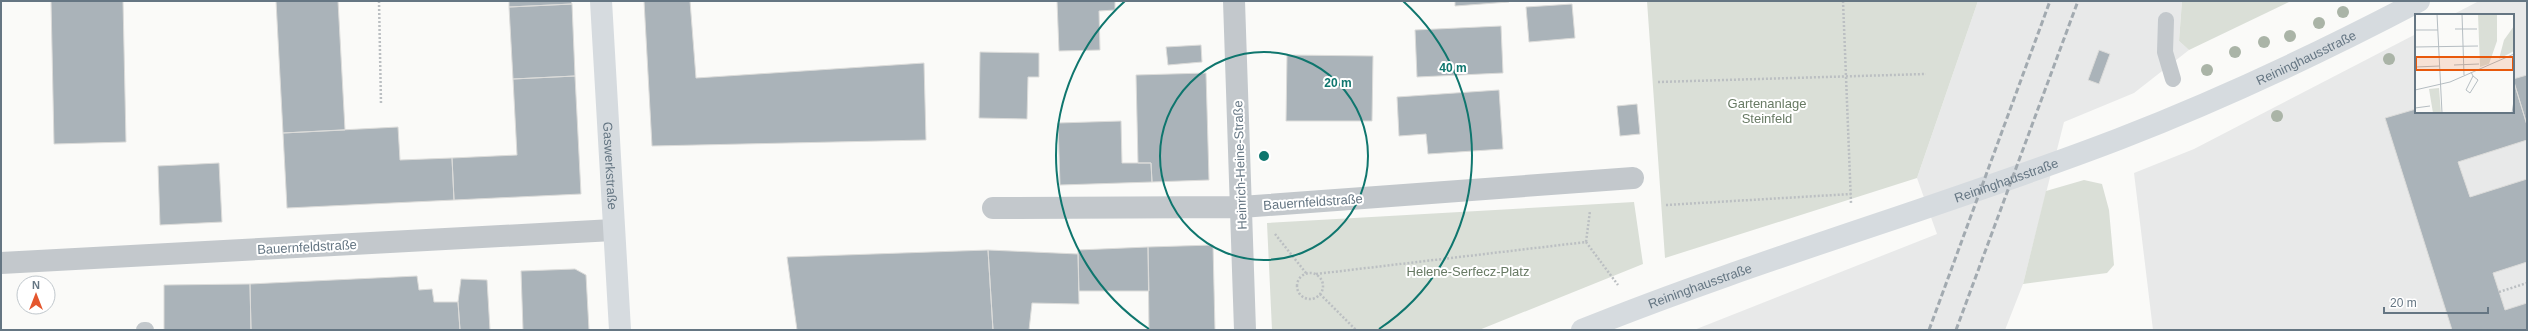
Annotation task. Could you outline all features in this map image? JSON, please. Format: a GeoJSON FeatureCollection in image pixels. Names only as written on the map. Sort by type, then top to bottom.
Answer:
{"type":"FeatureCollection","features":[{"type":"Feature","properties":{"kind":"main road","name":"Gaswerkstraße"},"geometry":{"type":"LineString","coordinates":[[601,1],[613,230],[620,330]]}},
{"type":"Feature","properties":{"kind":"main road","name":"Reininghausstraße"},"geometry":{"type":"LineString","coordinates":[[1582,330],[1643,306],[1980,189],[2144,129],[2321,52],[2420,1]]}},
{"type":"Feature","properties":{"kind":"street","name":"Heinrich-Heine-Straße"},"geometry":{"type":"LineString","coordinates":[[1234,1],[1245,330]]}},
{"type":"Feature","properties":{"kind":"street","name":"Bauernfeldstraße"},"geometry":{"type":"LineString","coordinates":[[993,208],[1242,215],[1633,178]]}},
{"type":"Feature","properties":{"kind":"street","name":"Bauernfeldstraße"},"geometry":{"type":"LineString","coordinates":[[1,263],[613,230]]}},
{"type":"Feature","properties":{"kind":"lane"},"geometry":{"type":"LineString","coordinates":[[2166,20],[2165,52],[2174,79]]}},
{"type":"Feature","properties":{"kind":"path"},"geometry":{"type":"LineString","coordinates":[[380,1],[381,104]]}},
{"type":"Feature","properties":{"kind":"path"},"geometry":{"type":"LineString","coordinates":[[1843,1],[1851,210]]}},
{"type":"Feature","properties":{"kind":"path"},"geometry":{"type":"LineString","coordinates":[[1658,82],[1846,75],[1926,74]]}},
{"type":"Feature","properties":{"kind":"path"},"geometry":{"type":"LineString","coordinates":[[1596,181],[1586,242],[1618,285]]}},
{"type":"Feature","properties":{"kind":"path"},"geometry":{"type":"LineString","coordinates":[[1666,205],[1851,194]]}},
{"type":"Feature","properties":{"kind":"path"},"geometry":{"type":"LineString","coordinates":[[1242,215],[1267,224],[1306,273],[1316,274],[1586,242]]}},
{"type":"Feature","properties":{"kind":"path"},"geometry":{"type":"LineString","coordinates":[[1306,273],[1297,282],[1298,291],[1308,299],[1320,294],[1323,285],[1316,274]]}},
{"type":"Feature","properties":{"kind":"path"},"geometry":{"type":"LineString","coordinates":[[2499,292],[2527,283]]}},
{"type":"Feature","properties":{"kind":"path"},"geometry":{"type":"LineString","coordinates":[[1320,294],[1356,330]]}},
{"type":"Feature","properties":{"kind":"shaded area"},"geometry":{"type":"Polygon","coordinates":[[[1978,1],[2182,1],[2179,41],[2189,50],[2134,93],[2064,122],[2023,284],[2005,330],[1694,330],[1937,234],[1917,178],[1978,1]]]}},
{"type":"Feature","properties":{"kind":"shaded area"},"geometry":{"type":"Polygon","coordinates":[[[2479,1],[2527,1],[2527,330],[2153,330],[2134,173],[2194,149],[2415,35],[2415,113],[2514,113],[2514,14],[2454,14],[2479,1]]]}},
{"type":"Feature","properties":{"kind":"green space","name":"Gartenanlage Steinfeld"},"geometry":{"type":"Polygon","coordinates":[[[1647,1],[1978,1],[1917,178],[1665,258],[1647,1]]]}},
{"type":"Feature","properties":{"kind":"green space"},"geometry":{"type":"Polygon","coordinates":[[[2182,1],[2291,1],[2189,50],[2179,41],[2182,1]]]}},
{"type":"Feature","properties":{"kind":"green space"},"geometry":{"type":"Polygon","coordinates":[[[2084,180],[2102,184],[2109,210],[2114,265],[2107,273],[2023,284],[2046,191],[2084,180]]]}},
{"type":"Feature","properties":{"kind":"green space","name":"Helene-Serfecz-Platz"},"geometry":{"type":"Polygon","coordinates":[[[1634,202],[1643,264],[1479,330],[1272,330],[1267,223],[1634,202]]]}},
{"type":"Feature","properties":{"kind":"building"},"geometry":{"type":"Polygon","coordinates":[[[51,1],[123,1],[126,142],[54,144],[51,1]]]}},
{"type":"Feature","properties":{"kind":"building"},"geometry":{"type":"Polygon","coordinates":[[[276,1],[338,1],[345,130],[283,133],[276,1]]]}},
{"type":"Feature","properties":{"kind":"building"},"geometry":{"type":"Polygon","coordinates":[[[509,1],[571,1],[572,4],[509,7],[509,1]]]}},
{"type":"Feature","properties":{"kind":"building"},"geometry":{"type":"Polygon","coordinates":[[[644,1],[690,1],[696,78],[924,63],[926,140],[652,146],[644,1]]]}},
{"type":"Feature","properties":{"kind":"building"},"geometry":{"type":"Polygon","coordinates":[[[1057,1],[1115,1],[1115,10],[1099,11],[1100,50],[1059,51],[1057,1]]]}},
{"type":"Feature","properties":{"kind":"building"},"geometry":{"type":"Polygon","coordinates":[[[1455,1],[1509,1],[1509,2],[1455,6],[1455,1]]]}},
{"type":"Feature","properties":{"kind":"building"},"geometry":{"type":"Polygon","coordinates":[[[572,4],[575,76],[513,79],[509,7],[572,4]]]}},
{"type":"Feature","properties":{"kind":"building"},"geometry":{"type":"Polygon","coordinates":[[[1572,4],[1575,38],[1529,42],[1526,7],[1572,4]]]}},
{"type":"Feature","properties":{"kind":"building"},"geometry":{"type":"Polygon","coordinates":[[[1501,26],[1503,73],[1417,77],[1415,30],[1501,26]]]}},
{"type":"Feature","properties":{"kind":"building"},"geometry":{"type":"Polygon","coordinates":[[[1201,45],[1202,62],[1168,65],[1166,47],[1201,45]]]}},
{"type":"Feature","properties":{"kind":"building"},"geometry":{"type":"Polygon","coordinates":[[[2099,50],[2110,54],[2099,84],[2088,80],[2099,50]]]}},
{"type":"Feature","properties":{"kind":"building"},"geometry":{"type":"Polygon","coordinates":[[[980,52],[1039,53],[1039,77],[1028,77],[1027,119],[979,118],[980,52]]]}},
{"type":"Feature","properties":{"kind":"building"},"geometry":{"type":"Polygon","coordinates":[[[1287,55],[1373,56],[1372,121],[1286,121],[1287,55]]]}},
{"type":"Feature","properties":{"kind":"building"},"geometry":{"type":"Polygon","coordinates":[[[1206,73],[1209,180],[1152,182],[1151,163],[1138,163],[1136,75],[1206,73]]]}},
{"type":"Feature","properties":{"kind":"building"},"geometry":{"type":"Polygon","coordinates":[[[2527,75],[2527,125],[2514,82],[2514,79],[2527,75]]]}},
{"type":"Feature","properties":{"kind":"building"},"geometry":{"type":"Polygon","coordinates":[[[575,76],[581,194],[454,200],[452,158],[517,155],[513,79],[575,76]]]}},
{"type":"Feature","properties":{"kind":"building"},"geometry":{"type":"Polygon","coordinates":[[[2514,82],[2527,125],[2527,140],[2458,162],[2470,197],[2527,179],[2527,262],[2493,273],[2505,310],[2527,303],[2527,330],[2452,330],[2385,118],[2415,109],[2415,113],[2514,113],[2514,82]]]}},
{"type":"Feature","properties":{"kind":"building"},"geometry":{"type":"Polygon","coordinates":[[[1499,90],[1503,149],[1428,154],[1426,134],[1399,136],[1397,97],[1499,90]]]}},
{"type":"Feature","properties":{"kind":"building"},"geometry":{"type":"Polygon","coordinates":[[[1637,104],[1640,134],[1620,136],[1617,106],[1637,104]]]}},
{"type":"Feature","properties":{"kind":"building"},"geometry":{"type":"Polygon","coordinates":[[[1121,121],[1122,163],[1151,163],[1152,182],[1060,185],[1058,123],[1121,121]]]}},
{"type":"Feature","properties":{"kind":"building"},"geometry":{"type":"Polygon","coordinates":[[[398,127],[400,160],[452,158],[454,200],[287,208],[283,133],[398,127]]]}},
{"type":"Feature","properties":{"kind":"building"},"geometry":{"type":"Polygon","coordinates":[[[219,163],[222,222],[160,225],[158,166],[219,163]]]}},
{"type":"Feature","properties":{"kind":"building"},"geometry":{"type":"Polygon","coordinates":[[[1213,245],[1215,330],[1149,330],[1148,247],[1213,245]]]}},
{"type":"Feature","properties":{"kind":"building"},"geometry":{"type":"Polygon","coordinates":[[[1148,247],[1149,291],[1079,291],[1078,250],[1148,247]]]}},
{"type":"Feature","properties":{"kind":"building"},"geometry":{"type":"Polygon","coordinates":[[[988,250],[993,330],[797,330],[787,257],[988,250]]]}},
{"type":"Feature","properties":{"kind":"building"},"geometry":{"type":"Polygon","coordinates":[[[988,250],[1078,254],[1079,304],[1032,303],[1029,330],[993,330],[988,250]]]}},
{"type":"Feature","properties":{"kind":"building"},"geometry":{"type":"Polygon","coordinates":[[[575,269],[586,275],[589,330],[523,330],[521,271],[575,269]]]}},
{"type":"Feature","properties":{"kind":"building"},"geometry":{"type":"Polygon","coordinates":[[[417,276],[419,290],[432,289],[434,302],[458,302],[460,330],[251,330],[250,284],[417,276]]]}},
{"type":"Feature","properties":{"kind":"building"},"geometry":{"type":"Polygon","coordinates":[[[461,279],[487,280],[490,330],[460,330],[458,302],[461,279]]]}},
{"type":"Feature","properties":{"kind":"building"},"geometry":{"type":"Polygon","coordinates":[[[250,284],[251,330],[164,330],[164,285],[250,284]]]}},
{"type":"Feature","properties":{"kind":"railway"},"geometry":{"type":"LineString","coordinates":[[1929,330],[2050,1]]}},
{"type":"Feature","properties":{"kind":"railway"},"geometry":{"type":"LineString","coordinates":[[1956,330],[2078,1]]}}]}
